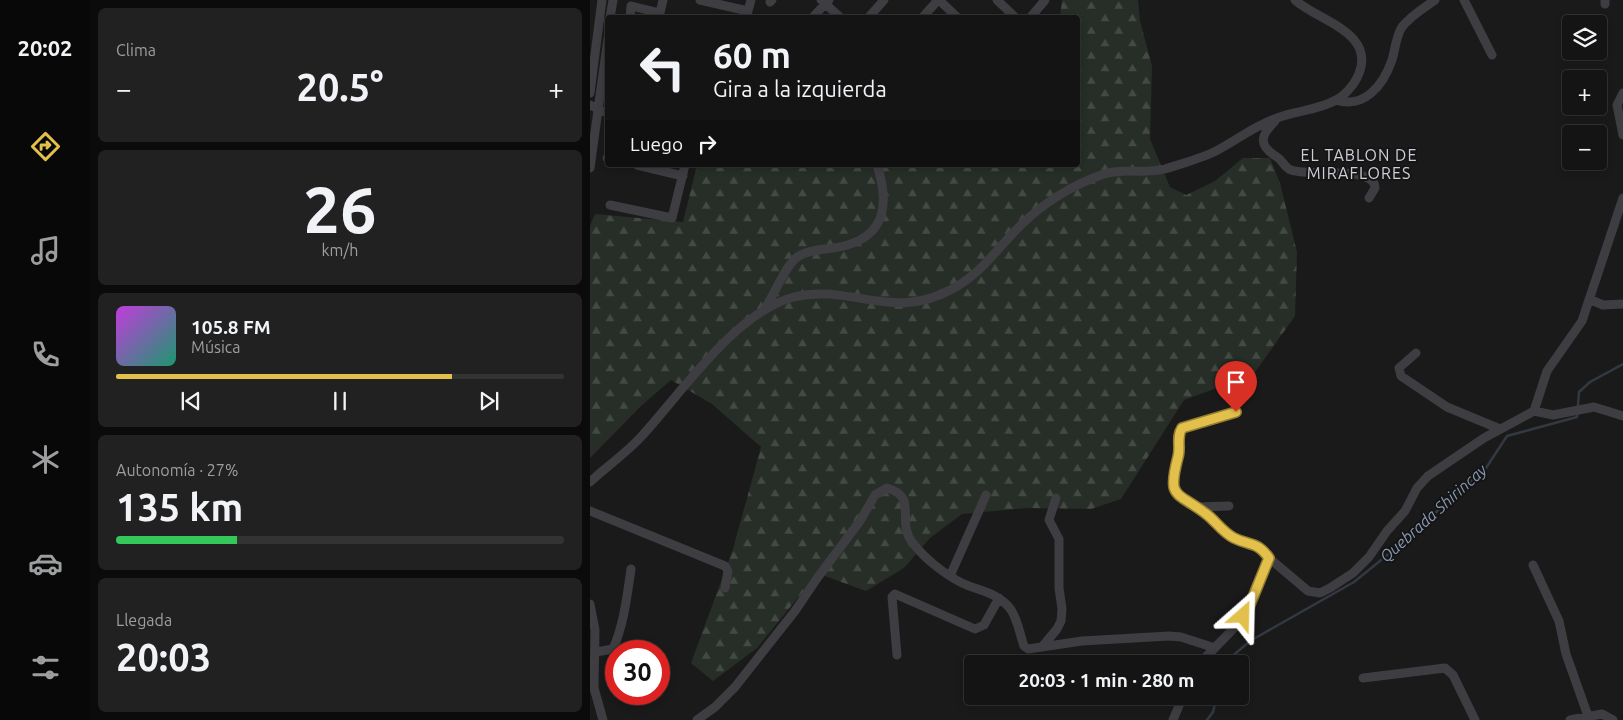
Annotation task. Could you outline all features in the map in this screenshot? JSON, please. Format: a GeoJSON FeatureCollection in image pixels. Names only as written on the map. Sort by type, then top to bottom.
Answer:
{"type":"FeatureCollection","features":[{"type":"Feature","properties":{"kind":"street"},"geometry":{"type":"LineString","coordinates":[[590,93],[602,0]]}},
{"type":"Feature","properties":{"kind":"street"},"geometry":{"type":"LineString","coordinates":[[610,15],[613,0]]}},
{"type":"Feature","properties":{"kind":"street"},"geometry":{"type":"LineString","coordinates":[[630,15],[631,6],[660,15],[662,0]]}},
{"type":"Feature","properties":{"kind":"street"},"geometry":{"type":"LineString","coordinates":[[700,0],[747,14],[751,0]]}},
{"type":"Feature","properties":{"kind":"street"},"geometry":{"type":"LineString","coordinates":[[871,15],[884,0]]}},
{"type":"Feature","properties":{"kind":"street"},"geometry":{"type":"LineString","coordinates":[[925,15],[939,0],[955,15]]}},
{"type":"Feature","properties":{"kind":"street"},"geometry":{"type":"LineString","coordinates":[[997,0],[1013,15]]}},
{"type":"Feature","properties":{"kind":"street"},"geometry":{"type":"LineString","coordinates":[[1033,15],[1046,0]]}},
{"type":"Feature","properties":{"kind":"street"},"geometry":{"type":"LineString","coordinates":[[764,310],[792,298],[814,294],[891,304],[920,302],[937,296],[972,277],[995,256],[1022,224],[1069,190],[1107,173],[1163,170],[1212,153],[1249,130],[1278,117],[1336,100],[1356,79],[1361,65],[1361,50],[1352,35],[1304,8],[1295,0]]}},
{"type":"Feature","properties":{"kind":"street"},"geometry":{"type":"LineString","coordinates":[[1336,100],[1348,104],[1361,101],[1373,92],[1391,62],[1401,28],[1411,17],[1435,0]]}},
{"type":"Feature","properties":{"kind":"street"},"geometry":{"type":"LineString","coordinates":[[1464,0],[1492,55]]}},
{"type":"Feature","properties":{"kind":"street"},"geometry":{"type":"LineString","coordinates":[[814,15],[825,1],[838,15]]}},
{"type":"Feature","properties":{"kind":"street"},"geometry":{"type":"LineString","coordinates":[[590,168],[594,107],[605,53]]}},
{"type":"Feature","properties":{"kind":"street"},"geometry":{"type":"LineString","coordinates":[[1623,93],[1616,105],[1623,135]]}},
{"type":"Feature","properties":{"kind":"street"},"geometry":{"type":"LineString","coordinates":[[1278,117],[1266,130],[1263,138],[1265,148],[1272,155],[1291,170],[1364,176],[1374,183],[1375,188],[1369,198]]}},
{"type":"Feature","properties":{"kind":"street"},"geometry":{"type":"LineString","coordinates":[[645,167],[683,176]]}},
{"type":"Feature","properties":{"kind":"street"},"geometry":{"type":"LineString","coordinates":[[610,205],[672,218],[685,167]]}},
{"type":"Feature","properties":{"kind":"street"},"geometry":{"type":"LineString","coordinates":[[590,482],[640,438],[675,395],[715,353],[764,310],[797,257],[810,251],[844,246],[863,239],[878,226],[882,215],[884,186],[878,167]]}},
{"type":"Feature","properties":{"kind":"street"},"geometry":{"type":"LineString","coordinates":[[1236,412],[1188,424],[1182,428],[1179,432],[1179,455],[1172,474],[1173,486],[1179,497],[1196,507],[1232,537],[1257,545],[1269,558],[1308,591],[1320,593],[1353,573],[1369,557],[1387,530],[1405,511],[1417,488],[1428,476],[1500,429],[1534,411],[1547,371],[1582,320],[1623,198]]}},
{"type":"Feature","properties":{"kind":"street"},"geometry":{"type":"LineString","coordinates":[[1589,299],[1603,305],[1623,304]]}},
{"type":"Feature","properties":{"kind":"street"},"geometry":{"type":"LineString","coordinates":[[1416,353],[1399,368],[1401,376],[1447,406],[1500,429]]}},
{"type":"Feature","properties":{"kind":"street"},"geometry":{"type":"LineString","coordinates":[[1534,411],[1545,415],[1562,414],[1594,407],[1623,416]]}},
{"type":"Feature","properties":{"kind":"street"},"geometry":{"type":"LineString","coordinates":[[697,720],[715,707],[747,672],[795,611],[860,521],[875,495],[887,488],[902,495],[905,502],[908,537],[950,576],[999,598],[1011,608],[1024,646],[1028,649],[1082,641],[1169,636],[1181,637],[1215,648]]}},
{"type":"Feature","properties":{"kind":"street"},"geometry":{"type":"LineString","coordinates":[[950,576],[986,495]]}},
{"type":"Feature","properties":{"kind":"street"},"geometry":{"type":"LineString","coordinates":[[1042,648],[1061,621],[1059,539],[1049,520],[1056,498]]}},
{"type":"Feature","properties":{"kind":"street"},"geometry":{"type":"LineString","coordinates":[[1196,507],[1229,506]]}},
{"type":"Feature","properties":{"kind":"street"},"geometry":{"type":"LineString","coordinates":[[590,511],[725,566],[728,571],[725,588]]}},
{"type":"Feature","properties":{"kind":"street"},"geometry":{"type":"LineString","coordinates":[[1208,655],[1237,625],[1249,607],[1269,558]]}},
{"type":"Feature","properties":{"kind":"street"},"geometry":{"type":"LineString","coordinates":[[1533,565],[1559,621],[1566,654],[1588,716]]}},
{"type":"Feature","properties":{"kind":"street"},"geometry":{"type":"LineString","coordinates":[[618,640],[625,611],[631,569]]}},
{"type":"Feature","properties":{"kind":"street"},"geometry":{"type":"LineString","coordinates":[[897,655],[892,596],[894,594],[975,629],[984,624],[999,598]]}},
{"type":"Feature","properties":{"kind":"street"},"geometry":{"type":"LineString","coordinates":[[590,604],[595,630],[594,688],[603,720]]}},
{"type":"Feature","properties":{"kind":"street"},"geometry":{"type":"LineString","coordinates":[[596,652],[605,651]]}},
{"type":"Feature","properties":{"kind":"street"},"geometry":{"type":"LineString","coordinates":[[1363,678],[1445,668],[1453,675],[1475,720]]}},
{"type":"Feature","properties":{"kind":"street"},"geometry":{"type":"LineString","coordinates":[[1173,720],[1179,705]]}},
{"type":"Feature","properties":{"kind":"street"},"geometry":{"type":"LineString","coordinates":[[1570,720],[1602,714],[1612,720]]}},
{"type":"Feature","properties":{"kind":"green space"},"geometry":{"type":"Polygon","coordinates":[[[1062,0],[1138,0],[1140,21],[1152,66],[1150,139],[1170,187],[1186,195],[1215,181],[1243,158],[1270,158],[1280,183],[1297,252],[1295,316],[1253,375],[1184,400],[1121,499],[1091,509],[1027,508],[962,514],[930,538],[904,568],[866,591],[822,575],[805,589],[757,648],[713,681],[691,663],[733,549],[761,447],[712,404],[671,380],[641,406],[590,458],[590,226],[595,214],[683,222],[697,167],[1080,167],[1080,15],[1060,15],[1062,0]]]}},
{"type":"Feature","properties":{"kind":"waterway","name":"Quebrada Shirincay"},"geometry":{"type":"LineString","coordinates":[[1234,655],[1250,641],[1354,582],[1486,468],[1507,436],[1577,417],[1579,392],[1590,382],[1623,364]]}},
{"type":"Feature","properties":{"kind":"waterway","name":"Quebrada Shirincay"},"geometry":{"type":"LineString","coordinates":[[1207,720],[1213,712],[1215,705]]}},
{"type":"Feature","properties":{"kind":"district","name":"EL TABLON DE MIRAFLORES"},"geometry":{"type":"Point","coordinates":[1359,164]}},
{"type":"Feature","properties":{"kind":"route"},"geometry":{"type":"LineString","coordinates":[[1236,412],[1188,424],[1182,428],[1179,432],[1179,455],[1172,474],[1173,486],[1179,497],[1213,519],[1232,537],[1257,545],[1269,558],[1255,588],[1249,607],[1243,616]]}}]}
